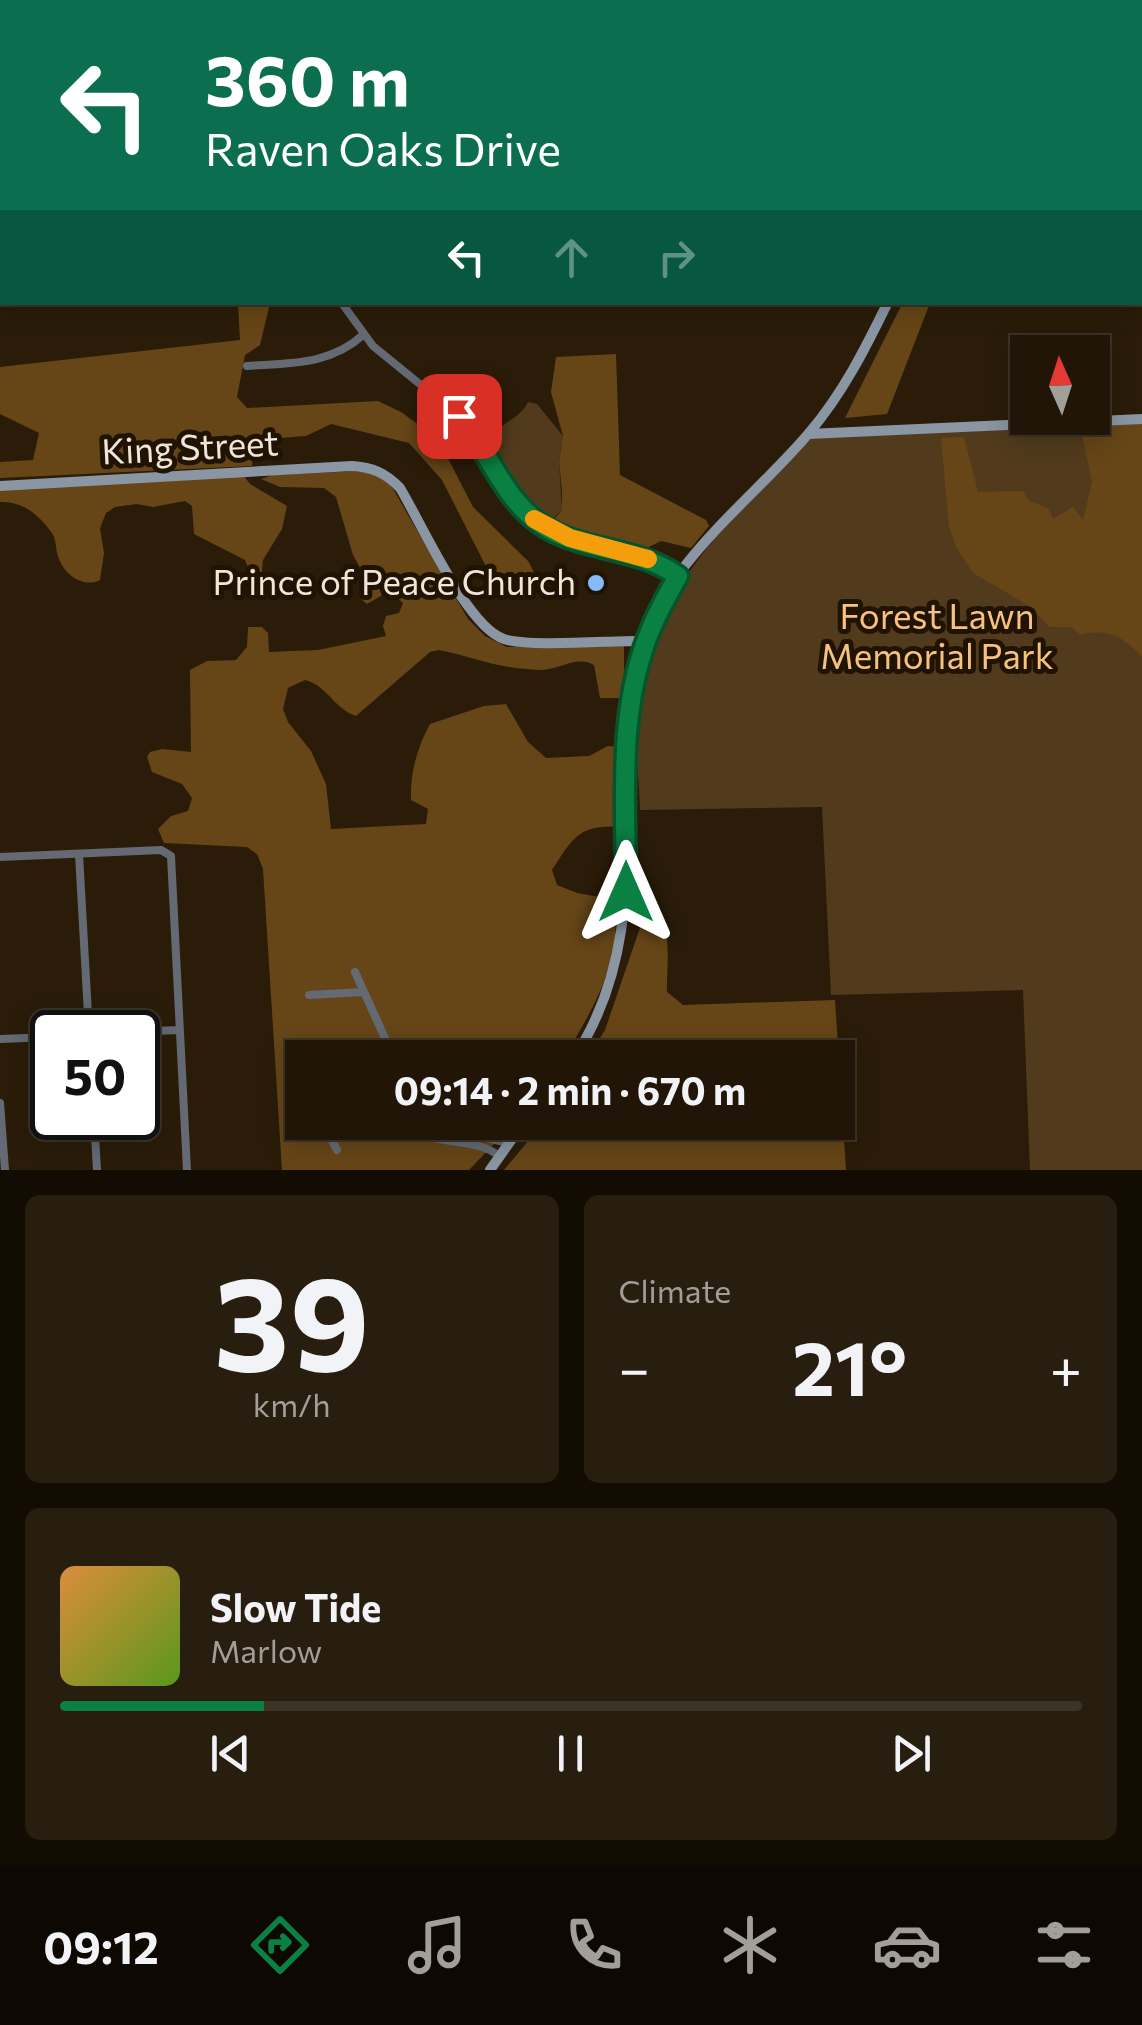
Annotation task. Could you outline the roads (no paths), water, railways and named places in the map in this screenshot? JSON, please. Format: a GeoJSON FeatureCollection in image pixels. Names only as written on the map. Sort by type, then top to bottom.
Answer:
{"type":"FeatureCollection","features":[{"type":"Feature","properties":{"kind":"street"},"geometry":{"type":"LineString","coordinates":[[342,305],[387,359],[459,416],[506,488],[536,522],[572,539],[645,558],[678,576]]}},
{"type":"Feature","properties":{"kind":"street"},"geometry":{"type":"LineString","coordinates":[[583,1040],[608,990],[623,932],[628,727],[632,695],[652,626],[678,576],[716,530],[808,434],[850,378],[886,305]]}},
{"type":"Feature","properties":{"kind":"street"},"geometry":{"type":"LineString","coordinates":[[247,366],[327,358],[344,352],[364,335]]}},
{"type":"Feature","properties":{"kind":"street"},"geometry":{"type":"LineString","coordinates":[[808,434],[1142,419]]}},
{"type":"Feature","properties":{"kind":"street","name":"King Street"},"geometry":{"type":"LineString","coordinates":[[0,486],[352,466],[382,473],[403,493],[472,614],[488,630],[517,642],[636,641],[646,645]]}},
{"type":"Feature","properties":{"kind":"street"},"geometry":{"type":"LineString","coordinates":[[0,857],[168,852],[172,859],[186,1170]]}},
{"type":"Feature","properties":{"kind":"street"},"geometry":{"type":"LineString","coordinates":[[80,854],[88,1010]]}},
{"type":"Feature","properties":{"kind":"street"},"geometry":{"type":"LineString","coordinates":[[356,972],[384,1040]]}},
{"type":"Feature","properties":{"kind":"street"},"geometry":{"type":"LineString","coordinates":[[308,996],[364,992]]}},
{"type":"Feature","properties":{"kind":"street"},"geometry":{"type":"LineString","coordinates":[[160,1031],[180,1030]]}},
{"type":"Feature","properties":{"kind":"street"},"geometry":{"type":"LineString","coordinates":[[0,1039],[30,1038]]}},
{"type":"Feature","properties":{"kind":"street"},"geometry":{"type":"LineString","coordinates":[[0,1102],[5,1170]]}},
{"type":"Feature","properties":{"kind":"street"},"geometry":{"type":"LineString","coordinates":[[95,1140],[97,1170]]}},
{"type":"Feature","properties":{"kind":"street"},"geometry":{"type":"LineString","coordinates":[[332,1140],[337,1150]]}},
{"type":"Feature","properties":{"kind":"street"},"geometry":{"type":"LineString","coordinates":[[447,1140],[484,1147],[499,1156]]}},
{"type":"Feature","properties":{"kind":"street"},"geometry":{"type":"LineString","coordinates":[[496,1140],[508,1143]]}},
{"type":"Feature","properties":{"kind":"street"},"geometry":{"type":"LineString","coordinates":[[490,1170],[510,1140]]}},
{"type":"Feature","properties":{"kind":"place","name":"Prince of Peace Church"},"geometry":{"type":"Point","coordinates":[596,583]}},
{"type":"Feature","properties":{"kind":"park label","name":"Forest Lawn Memorial Park"},"geometry":{"type":"Point","coordinates":[937,637]}}]}
